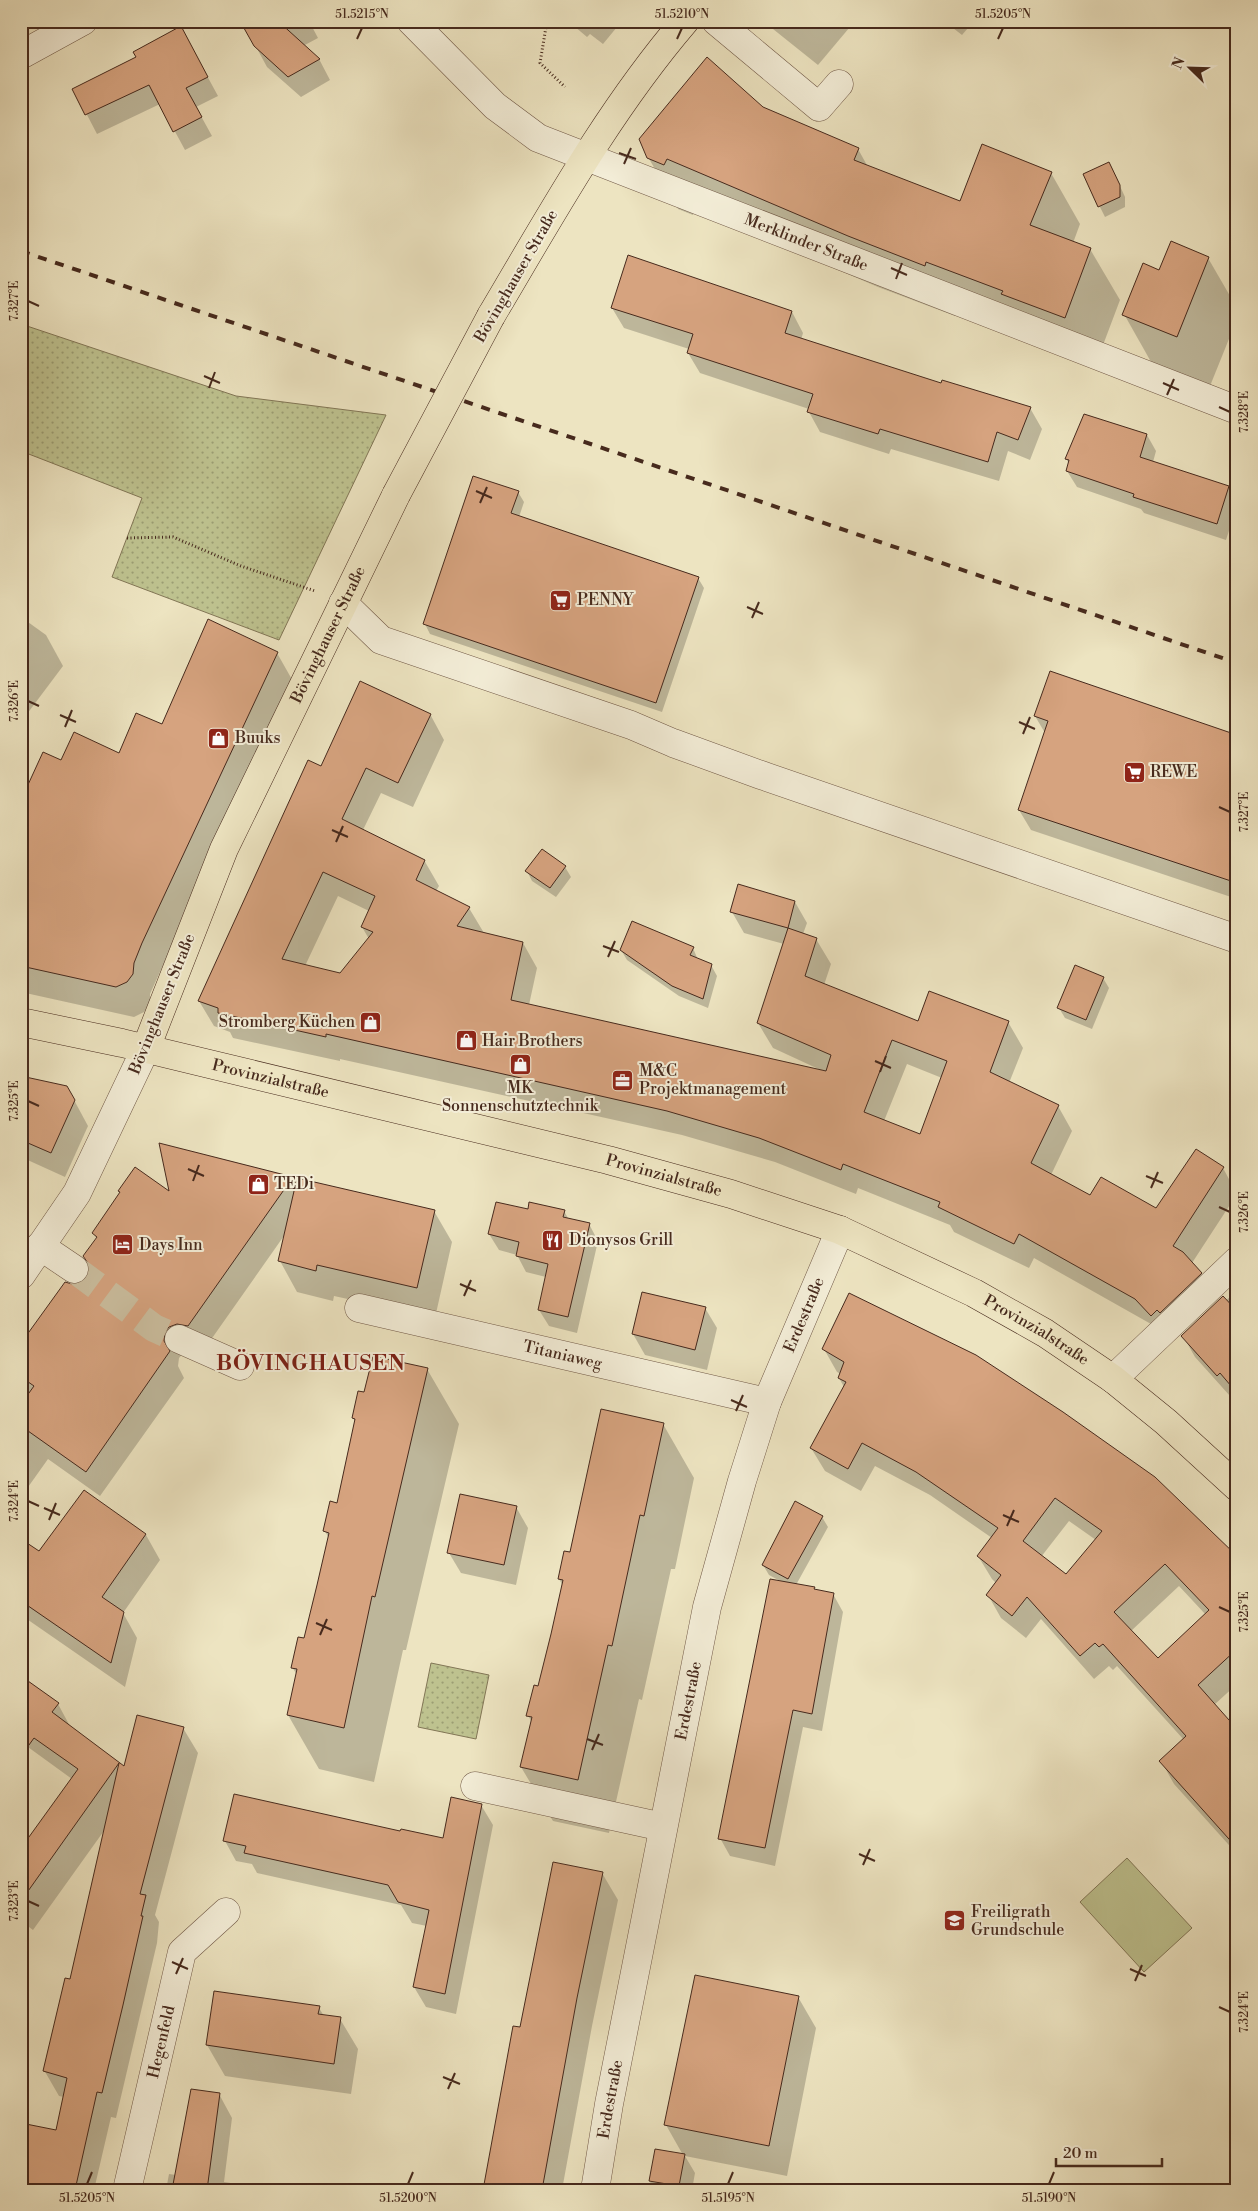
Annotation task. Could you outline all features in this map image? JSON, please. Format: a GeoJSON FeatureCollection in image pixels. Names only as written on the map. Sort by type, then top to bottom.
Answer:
{"type":"FeatureCollection","features":[{"type":"Feature","properties":{"kind":"main road","name":"Bövinghauser Straße"},"geometry":{"type":"LineString","coordinates":[[146,1048],[224,850],[396,495],[491,316],[586,156],[637,80],[685,21]]}},
{"type":"Feature","properties":{"kind":"main road","name":"Provinzialstraße"},"geometry":{"type":"LineString","coordinates":[[21,1022],[146,1048],[608,1160],[731,1194],[840,1230],[974,1293],[1045,1333],[1113,1379],[1180,1435],[1237,1487]]}},
{"type":"Feature","properties":{"kind":"street"},"geometry":{"type":"LineString","coordinates":[[21,55],[83,21]]}},
{"type":"Feature","properties":{"kind":"street","name":"Merklinder Straße"},"geometry":{"type":"LineString","coordinates":[[410,21],[495,106],[538,138],[1237,410]]}},
{"type":"Feature","properties":{"kind":"street"},"geometry":{"type":"LineString","coordinates":[[716,21],[819,107],[839,84]]}},
{"type":"Feature","properties":{"kind":"street"},"geometry":{"type":"LineString","coordinates":[[343,604],[381,640],[631,725],[672,743],[761,775],[1237,939]]}},
{"type":"Feature","properties":{"kind":"street","name":"Bövinghauser Straße"},"geometry":{"type":"LineString","coordinates":[[21,1274],[77,1193],[146,1048]]}},
{"type":"Feature","properties":{"kind":"street","name":"Erdestraße"},"geometry":{"type":"LineString","coordinates":[[595,2190],[609,2104],[707,1607],[742,1480],[767,1402],[840,1230]]}},
{"type":"Feature","properties":{"kind":"street"},"geometry":{"type":"LineString","coordinates":[[40,1246],[74,1269]]}},
{"type":"Feature","properties":{"kind":"street"},"geometry":{"type":"LineString","coordinates":[[1113,1379],[1237,1261]]}},
{"type":"Feature","properties":{"kind":"street","name":"Titaniaweg"},"geometry":{"type":"LineString","coordinates":[[359,1308],[767,1402]]}},
{"type":"Feature","properties":{"kind":"street"},"geometry":{"type":"LineString","coordinates":[[179,1339],[240,1366]]}},
{"type":"Feature","properties":{"kind":"street"},"geometry":{"type":"LineString","coordinates":[[475,1786],[663,1828]]}},
{"type":"Feature","properties":{"kind":"street","name":"Hegenfeld"},"geometry":{"type":"LineString","coordinates":[[127,2190],[182,1952],[226,1912]]}},
{"type":"Feature","properties":{"kind":"path"},"geometry":{"type":"LineString","coordinates":[[547,21],[540,63],[564,87]]}},
{"type":"Feature","properties":{"kind":"path"},"geometry":{"type":"LineString","coordinates":[[127,538],[173,537],[241,566],[310,589],[343,604]]}},
{"type":"Feature","properties":{"kind":"green space"},"geometry":{"type":"Polygon","coordinates":[[[21,324],[236,396],[386,415],[279,640],[112,577],[142,498],[21,451],[21,324]]]}},
{"type":"Feature","properties":{"kind":"green space"},"geometry":{"type":"Polygon","coordinates":[[[431,1663],[489,1675],[476,1739],[418,1727],[431,1663]]]}},
{"type":"Feature","properties":{"kind":"green space"},"geometry":{"type":"Polygon","coordinates":[[[1127,1858],[1192,1928],[1144,1972],[1080,1902],[1127,1858]]]}},
{"type":"Feature","properties":{"kind":"building"},"geometry":{"type":"Polygon","coordinates":[[[240,21],[278,21],[320,59],[288,77],[254,46],[240,21]]]}},
{"type":"Feature","properties":{"kind":"building"},"geometry":{"type":"Polygon","coordinates":[[[181,26],[208,77],[186,88],[202,117],[173,132],[149,85],[85,115],[72,89],[136,57],[133,52],[181,26]]]}},
{"type":"Feature","properties":{"kind":"building"},"geometry":{"type":"Polygon","coordinates":[[[707,57],[763,107],[859,148],[854,160],[960,201],[982,144],[1052,172],[1030,225],[1091,248],[1065,318],[1001,294],[1003,291],[926,262],[925,266],[848,236],[667,159],[664,165],[647,158],[639,139],[707,57]]]}},
{"type":"Feature","properties":{"kind":"building"},"geometry":{"type":"Polygon","coordinates":[[[1109,162],[1120,185],[1120,197],[1098,207],[1083,174],[1109,162]]]}},
{"type":"Feature","properties":{"kind":"building"},"geometry":{"type":"Polygon","coordinates":[[[1171,241],[1209,257],[1177,337],[1122,315],[1143,263],[1159,270],[1171,241]]]}},
{"type":"Feature","properties":{"kind":"building"},"geometry":{"type":"Polygon","coordinates":[[[628,255],[792,311],[785,333],[941,383],[942,380],[1031,407],[1018,440],[997,432],[988,462],[880,429],[878,434],[807,412],[813,394],[687,353],[693,334],[611,308],[628,255]]]}},
{"type":"Feature","properties":{"kind":"building"},"geometry":{"type":"Polygon","coordinates":[[[1084,414],[1147,434],[1140,457],[1229,486],[1217,524],[1133,497],[1134,494],[1066,471],[1069,460],[1065,459],[1084,414]]]}},
{"type":"Feature","properties":{"kind":"building","name":"PENNY"},"geometry":{"type":"Polygon","coordinates":[[[473,476],[519,491],[511,513],[699,577],[656,703],[423,624],[473,476]]]}},
{"type":"Feature","properties":{"kind":"building"},"geometry":{"type":"Polygon","coordinates":[[[208,619],[278,652],[142,943],[134,963],[133,974],[127,982],[116,987],[21,966],[21,800],[43,752],[61,760],[74,732],[119,753],[136,713],[162,724],[208,619]]]}},
{"type":"Feature","properties":{"kind":"building","name":"REWE"},"geometry":{"type":"Polygon","coordinates":[[[1050,671],[1237,735],[1237,883],[1018,810],[1048,721],[1034,716],[1050,671]]]}},
{"type":"Feature","properties":{"kind":"building"},"geometry":{"type":"Polygon","coordinates":[[[360,681],[431,714],[398,783],[366,768],[342,819],[425,860],[416,880],[470,907],[457,926],[523,942],[511,1000],[826,1071],[831,1055],[757,1023],[788,928],[817,938],[805,976],[918,1021],[929,991],[1009,1021],[990,1072],[1059,1105],[1031,1163],[1090,1195],[1101,1177],[1156,1208],[1196,1149],[1224,1167],[1173,1246],[1183,1252],[1202,1273],[1160,1313],[1157,1310],[1151,1316],[1135,1299],[1019,1234],[1014,1244],[938,1207],[940,1202],[843,1164],[841,1170],[759,1138],[667,1111],[326,1034],[326,1037],[218,1013],[218,1008],[198,1001],[308,760],[321,766],[360,681]],[[323,872],[282,959],[340,973],[373,932],[361,927],[375,896],[323,872]],[[892,1040],[864,1112],[920,1134],[947,1061],[892,1040]]]}},
{"type":"Feature","properties":{"kind":"building"},"geometry":{"type":"Polygon","coordinates":[[[542,849],[566,866],[550,888],[525,871],[542,849]]]}},
{"type":"Feature","properties":{"kind":"building"},"geometry":{"type":"Polygon","coordinates":[[[738,884],[795,901],[788,928],[730,912],[738,884]]]}},
{"type":"Feature","properties":{"kind":"building"},"geometry":{"type":"Polygon","coordinates":[[[632,921],[694,947],[690,955],[712,964],[703,999],[672,986],[620,950],[632,921]]]}},
{"type":"Feature","properties":{"kind":"building"},"geometry":{"type":"Polygon","coordinates":[[[1075,965],[1104,977],[1086,1020],[1057,1008],[1075,965]]]}},
{"type":"Feature","properties":{"kind":"building"},"geometry":{"type":"Polygon","coordinates":[[[21,1076],[67,1086],[75,1100],[51,1153],[21,1140],[21,1076]]]}},
{"type":"Feature","properties":{"kind":"building"},"geometry":{"type":"Polygon","coordinates":[[[159,1143],[293,1177],[188,1326],[177,1324],[169,1327],[165,1332],[164,1341],[170,1351],[86,1472],[21,1426],[21,1404],[34,1386],[21,1377],[21,1343],[65,1282],[72,1284],[80,1283],[87,1277],[89,1271],[88,1263],[83,1256],[97,1237],[92,1233],[135,1167],[169,1191],[159,1143]]]}},
{"type":"Feature","properties":{"kind":"building"},"geometry":{"type":"Polygon","coordinates":[[[297,1178],[435,1210],[417,1288],[317,1265],[316,1271],[278,1261],[297,1178]]]}},
{"type":"Feature","properties":{"kind":"building"},"geometry":{"type":"Polygon","coordinates":[[[496,1202],[528,1209],[529,1202],[565,1210],[563,1217],[590,1223],[568,1317],[538,1310],[548,1264],[516,1256],[519,1242],[488,1234],[496,1202]]]}},
{"type":"Feature","properties":{"kind":"building"},"geometry":{"type":"Polygon","coordinates":[[[642,1292],[706,1307],[695,1350],[632,1334],[642,1292]]]}},
{"type":"Feature","properties":{"kind":"building"},"geometry":{"type":"Polygon","coordinates":[[[849,1293],[976,1355],[1063,1412],[1155,1477],[1237,1556],[1237,1649],[1198,1685],[1237,1729],[1237,1848],[1159,1761],[1186,1736],[1103,1644],[1099,1647],[1095,1643],[1080,1656],[1027,1597],[1012,1616],[986,1595],[1001,1575],[977,1556],[998,1528],[916,1472],[862,1443],[848,1469],[810,1448],[846,1382],[838,1378],[844,1362],[822,1349],[849,1293]],[[1055,1498],[1023,1541],[1066,1574],[1102,1531],[1055,1498]],[[1165,1564],[1114,1612],[1158,1658],[1209,1610],[1165,1564]]]}},
{"type":"Feature","properties":{"kind":"building"},"geometry":{"type":"Polygon","coordinates":[[[1223,1296],[1237,1311],[1237,1393],[1220,1373],[1217,1376],[1181,1336],[1223,1296]]]}},
{"type":"Feature","properties":{"kind":"building"},"geometry":{"type":"Polygon","coordinates":[[[373,1356],[428,1368],[375,1597],[372,1596],[344,1728],[287,1715],[297,1669],[291,1668],[298,1637],[304,1638],[317,1585],[329,1533],[323,1531],[330,1501],[337,1503],[355,1419],[352,1418],[358,1391],[364,1392],[373,1356]]]}},
{"type":"Feature","properties":{"kind":"building"},"geometry":{"type":"Polygon","coordinates":[[[601,1409],[664,1423],[644,1516],[640,1515],[612,1646],[608,1645],[578,1780],[520,1767],[532,1717],[526,1716],[534,1685],[538,1686],[551,1634],[563,1580],[558,1579],[564,1551],[570,1552],[601,1409]]]}},
{"type":"Feature","properties":{"kind":"building"},"geometry":{"type":"Polygon","coordinates":[[[84,1490],[146,1534],[102,1597],[124,1612],[111,1663],[21,1601],[21,1539],[39,1551],[84,1490]]]}},
{"type":"Feature","properties":{"kind":"building"},"geometry":{"type":"Polygon","coordinates":[[[460,1494],[517,1506],[504,1565],[447,1553],[460,1494]]]}},
{"type":"Feature","properties":{"kind":"building"},"geometry":{"type":"Polygon","coordinates":[[[795,1501],[823,1516],[788,1579],[762,1565],[795,1501]]]}},
{"type":"Feature","properties":{"kind":"building"},"geometry":{"type":"Polygon","coordinates":[[[770,1579],[815,1587],[814,1589],[834,1593],[812,1714],[793,1710],[765,1848],[718,1839],[770,1579]]]}},
{"type":"Feature","properties":{"kind":"building"},"geometry":{"type":"Polygon","coordinates":[[[21,1676],[59,1703],[52,1712],[124,1766],[137,1715],[184,1727],[140,1894],[146,1895],[141,1916],[143,1916],[102,2093],[97,2092],[75,2190],[21,2190],[21,2123],[56,2130],[67,2078],[43,2071],[65,1978],[70,1979],[119,1763],[21,1901],[21,1848],[78,1769],[34,1738],[21,1756],[21,1676]]]}},
{"type":"Feature","properties":{"kind":"building"},"geometry":{"type":"Polygon","coordinates":[[[234,1794],[400,1831],[401,1829],[443,1838],[451,1797],[482,1804],[445,1994],[413,1987],[429,1910],[398,1902],[388,1885],[244,1853],[246,1846],[223,1841],[234,1794]]]}},
{"type":"Feature","properties":{"kind":"building"},"geometry":{"type":"Polygon","coordinates":[[[553,1862],[603,1872],[577,1998],[542,2190],[483,2190],[513,2026],[520,2027],[553,1862]]]}},
{"type":"Feature","properties":{"kind":"building"},"geometry":{"type":"Polygon","coordinates":[[[695,1975],[799,1996],[769,2146],[664,2125],[695,1975]]]}},
{"type":"Feature","properties":{"kind":"building"},"geometry":{"type":"Polygon","coordinates":[[[214,1991],[320,2006],[318,2014],[341,2017],[334,2064],[206,2045],[214,1991]]]}},
{"type":"Feature","properties":{"kind":"building"},"geometry":{"type":"Polygon","coordinates":[[[191,2089],[220,2093],[207,2190],[172,2190],[191,2089]]]}},
{"type":"Feature","properties":{"kind":"building"},"geometry":{"type":"Polygon","coordinates":[[[655,2149],[685,2154],[679,2186],[649,2181],[655,2149]]]}},
{"type":"Feature","properties":{"kind":"tunnel"},"geometry":{"type":"LineString","coordinates":[[74,1269],[154,1328],[179,1339]]}},
{"type":"Feature","properties":{"kind":"railway"},"geometry":{"type":"LineString","coordinates":[[21,251],[1237,663]]}},
{"type":"Feature","properties":{"kind":"place","name":"PENNY"},"geometry":{"type":"Point","coordinates":[561,600]}},
{"type":"Feature","properties":{"kind":"place","name":"Buuks"},"geometry":{"type":"Point","coordinates":[219,738]}},
{"type":"Feature","properties":{"kind":"place","name":"REWE"},"geometry":{"type":"Point","coordinates":[1134,772]}},
{"type":"Feature","properties":{"kind":"place","name":"Stromberg Küchen"},"geometry":{"type":"Point","coordinates":[371,1022]}},
{"type":"Feature","properties":{"kind":"place","name":"Hair Brothers"},"geometry":{"type":"Point","coordinates":[466,1041]}},
{"type":"Feature","properties":{"kind":"place","name":"MK Sonnenschutztechnik"},"geometry":{"type":"Point","coordinates":[520,1064]}},
{"type":"Feature","properties":{"kind":"place","name":"M&C Projektmanagement"},"geometry":{"type":"Point","coordinates":[623,1080]}},
{"type":"Feature","properties":{"kind":"place","name":"TEDi"},"geometry":{"type":"Point","coordinates":[258,1184]}},
{"type":"Feature","properties":{"kind":"place","name":"Dionysos Grill"},"geometry":{"type":"Point","coordinates":[553,1240]}},
{"type":"Feature","properties":{"kind":"place","name":"Days Inn"},"geometry":{"type":"Point","coordinates":[123,1245]}},
{"type":"Feature","properties":{"kind":"place","name":"Freiligrath Grundschule"},"geometry":{"type":"Point","coordinates":[955,1921]}},
{"type":"Feature","properties":{"kind":"district","name":"BÖVINGHAUSEN"},"geometry":{"type":"Point","coordinates":[311,1364]}}]}
